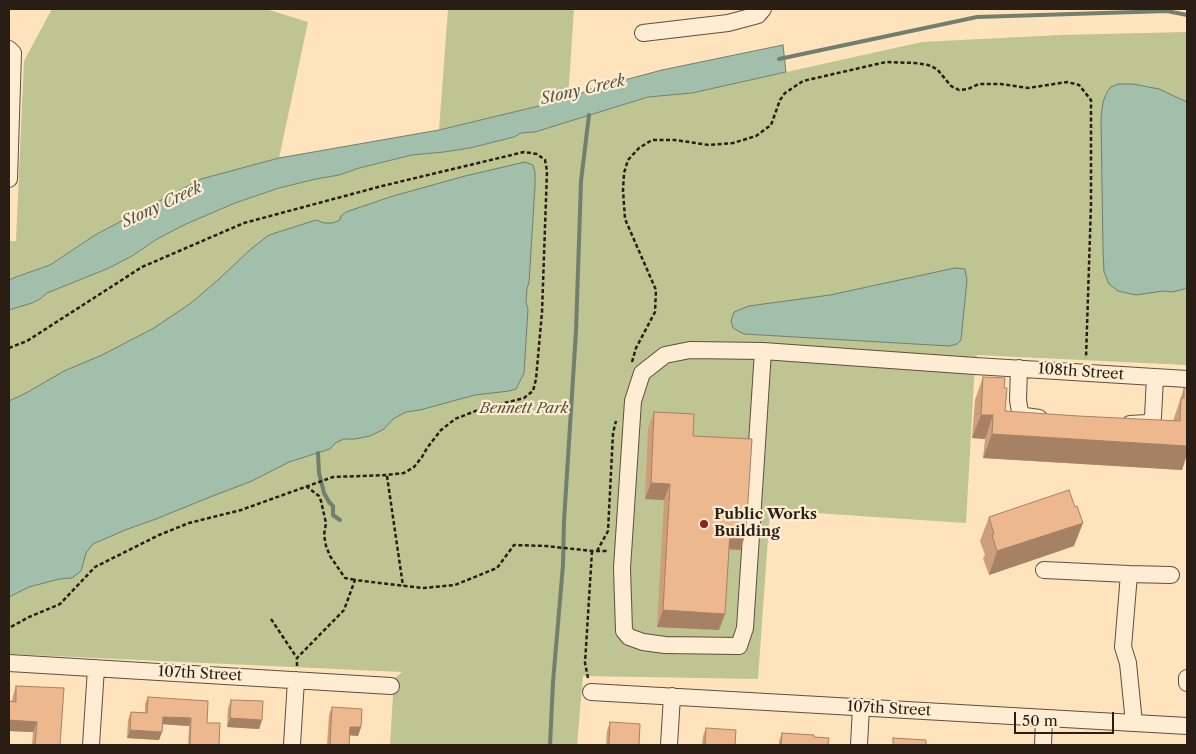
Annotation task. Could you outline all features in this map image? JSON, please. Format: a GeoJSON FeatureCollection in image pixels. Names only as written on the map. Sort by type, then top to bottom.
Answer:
{"type":"FeatureCollection","features":[{"type":"Feature","properties":{"kind":"street"},"geometry":{"type":"LineString","coordinates":[[643,33],[728,23],[758,15],[763,9]]}},
{"type":"Feature","properties":{"kind":"street"},"geometry":{"type":"LineString","coordinates":[[9,179],[11,51]]}},
{"type":"Feature","properties":{"kind":"street","name":"108th Street"},"geometry":{"type":"LineString","coordinates":[[763,351],[745,628],[739,646],[665,645],[643,642],[629,637],[624,631],[622,568],[633,401],[642,373],[665,355],[690,350],[763,351],[1187,379]]}},
{"type":"Feature","properties":{"kind":"street"},"geometry":{"type":"LineString","coordinates":[[1019,368],[1018,400],[1020,412],[1032,418],[1052,419]]}},
{"type":"Feature","properties":{"kind":"street"},"geometry":{"type":"LineString","coordinates":[[1112,422],[1141,424],[1150,421],[1154,412],[1155,377]]}},
{"type":"Feature","properties":{"kind":"street"},"geometry":{"type":"LineString","coordinates":[[1044,570],[1171,576]]}},
{"type":"Feature","properties":{"kind":"street"},"geometry":{"type":"LineString","coordinates":[[1129,574],[1124,647],[1128,663],[1134,723]]}},
{"type":"Feature","properties":{"kind":"street","name":"107th Street"},"geometry":{"type":"LineString","coordinates":[[9,663],[391,686]]}},
{"type":"Feature","properties":{"kind":"street"},"geometry":{"type":"LineString","coordinates":[[91,745],[96,668]]}},
{"type":"Feature","properties":{"kind":"street"},"geometry":{"type":"LineString","coordinates":[[1187,678],[1187,683]]}},
{"type":"Feature","properties":{"kind":"street"},"geometry":{"type":"LineString","coordinates":[[292,745],[296,680]]}},
{"type":"Feature","properties":{"kind":"street","name":"107th Street"},"geometry":{"type":"LineString","coordinates":[[591,692],[1187,726]]}},
{"type":"Feature","properties":{"kind":"street"},"geometry":{"type":"LineString","coordinates":[[669,745],[672,696]]}},
{"type":"Feature","properties":{"kind":"street"},"geometry":{"type":"LineString","coordinates":[[859,745],[861,707]]}},
{"type":"Feature","properties":{"kind":"street"},"geometry":{"type":"LineString","coordinates":[[1043,745],[1044,718]]}},
{"type":"Feature","properties":{"kind":"path"},"geometry":{"type":"LineString","coordinates":[[631,367],[636,348],[655,312],[656,290],[625,218],[623,190],[624,173],[628,160],[640,148],[652,140],[675,140],[708,145],[733,144],[756,136],[770,125],[780,100],[785,93],[803,81],[886,62],[928,65],[937,69],[951,86],[959,90],[968,89],[979,84],[1001,84],[1028,88],[1067,82],[1079,85],[1091,100],[1091,204],[1085,373]]}},
{"type":"Feature","properties":{"kind":"path"},"geometry":{"type":"LineString","coordinates":[[9,348],[27,341],[142,267],[244,222],[524,152],[537,154],[545,160],[547,171],[542,312],[536,378],[533,390],[524,398],[478,410],[455,420],[441,430],[414,467],[404,473],[333,477],[241,510],[189,523],[158,535],[95,567],[60,604],[29,616],[9,628]]}},
{"type":"Feature","properties":{"kind":"path"},"geometry":{"type":"LineString","coordinates":[[597,551],[608,531],[613,434],[618,415]]}},
{"type":"Feature","properties":{"kind":"path"},"geometry":{"type":"LineString","coordinates":[[387,475],[402,586]]}},
{"type":"Feature","properties":{"kind":"path"},"geometry":{"type":"LineString","coordinates":[[308,485],[319,496],[321,501],[326,523],[324,535],[326,546],[330,556],[345,578],[423,588],[455,585],[497,568],[514,545],[592,551],[585,663],[591,692]]}},
{"type":"Feature","properties":{"kind":"path"},"geometry":{"type":"LineString","coordinates":[[297,658],[344,610],[354,580]]}},
{"type":"Feature","properties":{"kind":"path"},"geometry":{"type":"LineString","coordinates":[[271,620],[297,658],[296,680]]}},
{"type":"Feature","properties":{"kind":"green space"},"geometry":{"type":"Polygon","coordinates":[[[52,9],[266,9],[308,22],[279,158],[201,179],[95,235],[50,265],[9,280],[9,241],[16,241],[24,61],[52,9]]]}},
{"type":"Feature","properties":{"kind":"green space"},"geometry":{"type":"Polygon","coordinates":[[[448,9],[574,9],[568,99],[439,130],[448,9]]]}},
{"type":"Feature","properties":{"kind":"green space","name":"Bennett Park"},"geometry":{"type":"Polygon","coordinates":[[[1187,32],[1187,365],[977,355],[966,523],[770,510],[758,679],[583,676],[577,745],[390,745],[394,679],[402,672],[9,654],[9,310],[40,299],[46,293],[109,268],[186,224],[235,203],[279,188],[339,175],[412,155],[470,148],[514,137],[521,133],[535,132],[648,97],[692,93],[922,42],[1061,35],[1187,32]]]}},
{"type":"Feature","properties":{"kind":"water"},"geometry":{"type":"Polygon","coordinates":[[[783,45],[786,72],[692,93],[648,97],[535,132],[521,133],[514,137],[470,148],[412,155],[339,175],[279,188],[235,203],[186,224],[109,268],[47,293],[32,303],[9,310],[9,280],[50,265],[95,235],[201,179],[279,158],[439,130],[568,99],[591,89],[662,70],[783,45]]]}},
{"type":"Feature","properties":{"kind":"water"},"geometry":{"type":"Polygon","coordinates":[[[1118,84],[1133,84],[1159,89],[1187,102],[1187,287],[1184,289],[1136,295],[1118,291],[1109,284],[1104,272],[1101,117],[1103,102],[1107,92],[1111,87],[1118,84]]]}},
{"type":"Feature","properties":{"kind":"water"},"geometry":{"type":"Polygon","coordinates":[[[525,162],[533,165],[535,185],[526,303],[528,309],[524,373],[516,389],[475,395],[406,412],[393,419],[384,429],[370,436],[344,439],[335,443],[330,449],[289,462],[252,481],[93,544],[86,553],[81,571],[72,578],[59,579],[29,587],[9,597],[9,401],[64,371],[102,355],[154,328],[191,303],[269,235],[316,220],[324,223],[333,223],[340,220],[341,216],[346,212],[393,196],[525,162]]]}},
{"type":"Feature","properties":{"kind":"water"},"geometry":{"type":"Polygon","coordinates":[[[955,268],[965,269],[967,280],[961,340],[957,344],[949,346],[744,334],[733,328],[731,321],[734,312],[749,306],[830,295],[955,268]]]}},
{"type":"Feature","properties":{"kind":"building"},"geometry":{"type":"Polygon","coordinates":[[[983,377],[1005,378],[1004,388],[1007,388],[1005,411],[1078,416],[1180,421],[1181,398],[1184,398],[1184,388],[1187,388],[1187,446],[992,434],[993,415],[981,415],[983,377]]]}},
{"type":"Feature","properties":{"kind":"building","name":"Public Works Building"},"geometry":{"type":"Polygon","coordinates":[[[654,412],[694,414],[693,436],[752,439],[746,533],[730,532],[725,614],[663,610],[670,484],[651,483],[654,412]]]}},
{"type":"Feature","properties":{"kind":"building"},"geometry":{"type":"Polygon","coordinates":[[[1069,490],[1083,523],[997,551],[989,517],[1069,490]]]}},
{"type":"Feature","properties":{"kind":"building"},"geometry":{"type":"Polygon","coordinates":[[[16,686],[64,688],[60,745],[35,745],[37,722],[9,720],[9,701],[16,702],[16,686]]]}},
{"type":"Feature","properties":{"kind":"building"},"geometry":{"type":"Polygon","coordinates":[[[148,697],[208,701],[207,723],[220,723],[219,745],[190,745],[191,718],[163,717],[162,732],[130,730],[131,712],[147,713],[148,697]]]}},
{"type":"Feature","properties":{"kind":"building"},"geometry":{"type":"Polygon","coordinates":[[[231,700],[263,701],[262,720],[230,718],[231,700]]]}},
{"type":"Feature","properties":{"kind":"building"},"geometry":{"type":"Polygon","coordinates":[[[332,707],[362,709],[361,727],[350,727],[349,745],[330,745],[332,707]]]}},
{"type":"Feature","properties":{"kind":"building"},"geometry":{"type":"Polygon","coordinates":[[[610,722],[640,724],[639,745],[609,745],[610,722]]]}},
{"type":"Feature","properties":{"kind":"building"},"geometry":{"type":"Polygon","coordinates":[[[706,728],[736,730],[735,745],[705,745],[706,728]]]}},
{"type":"Feature","properties":{"kind":"building"},"geometry":{"type":"Polygon","coordinates":[[[782,733],[829,738],[828,745],[781,745],[782,733]]]}},
{"type":"Feature","properties":{"kind":"building"},"geometry":{"type":"Polygon","coordinates":[[[893,738],[926,740],[926,745],[893,745],[893,738]]]}},
{"type":"Feature","properties":{"kind":"waterway","name":"Stony Creek"},"geometry":{"type":"LineString","coordinates":[[779,59],[977,17],[1167,11],[1187,15]]}},
{"type":"Feature","properties":{"kind":"waterway"},"geometry":{"type":"LineString","coordinates":[[550,745],[553,682],[563,565],[576,331],[581,181],[589,115]]}},
{"type":"Feature","properties":{"kind":"waterway"},"geometry":{"type":"LineString","coordinates":[[318,453],[319,473],[324,493],[333,506],[333,515],[340,520]]}},
{"type":"Feature","properties":{"kind":"place","name":"Public Works Building"},"geometry":{"type":"Point","coordinates":[704,524]}}]}
